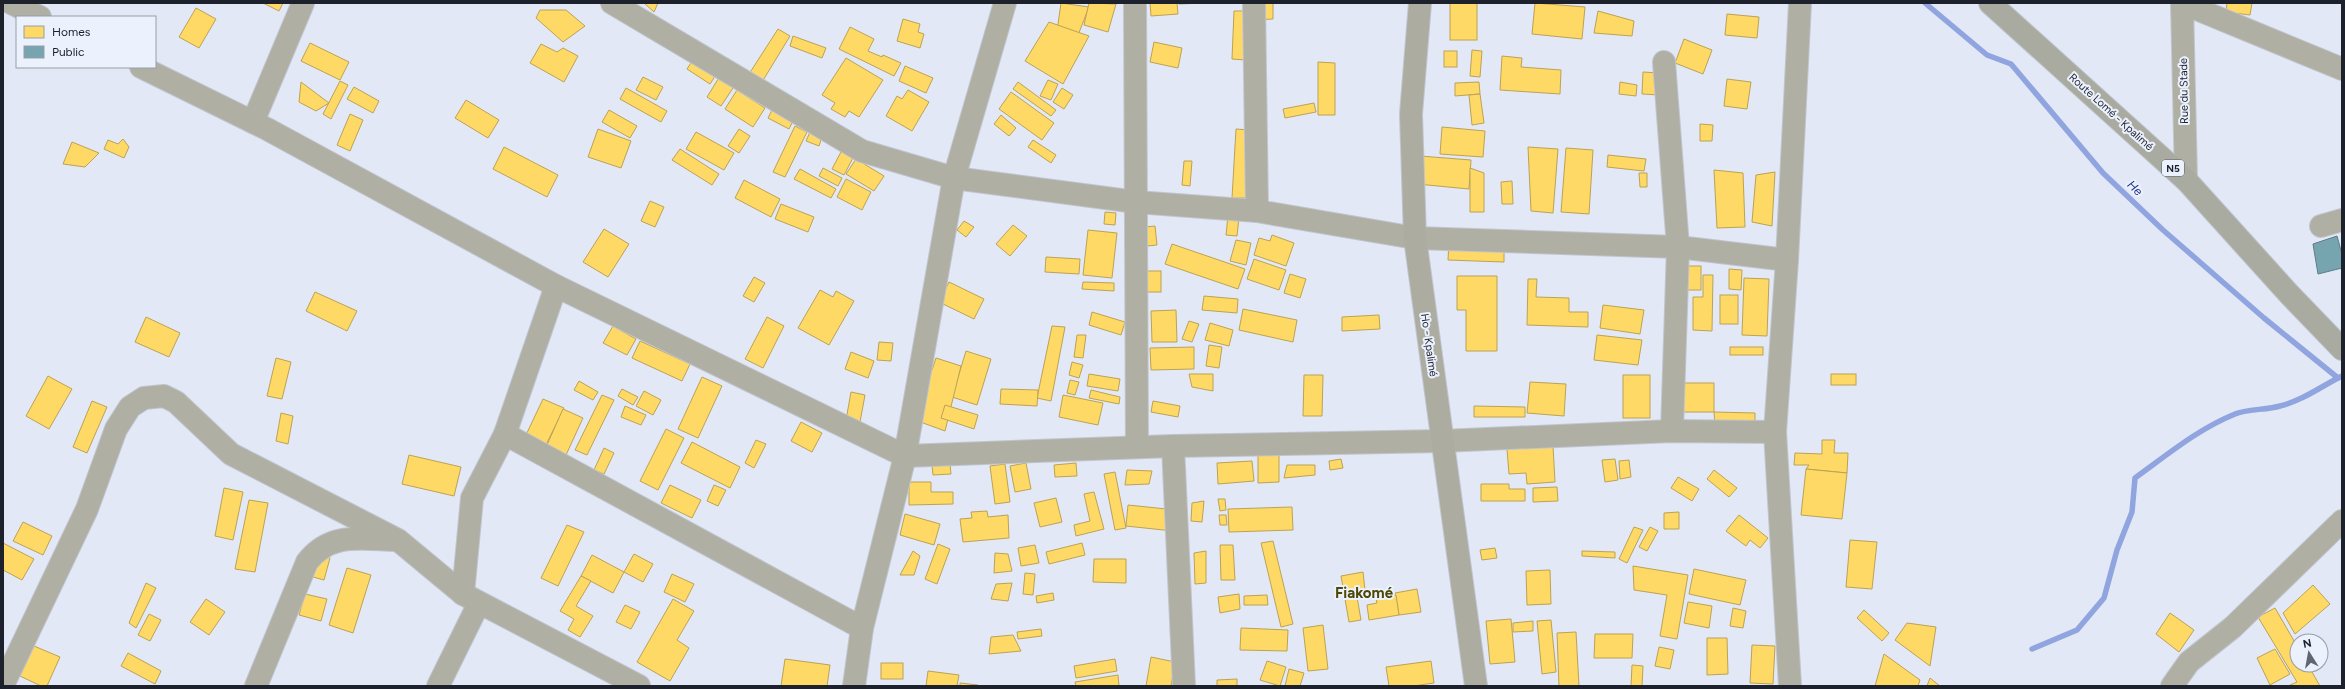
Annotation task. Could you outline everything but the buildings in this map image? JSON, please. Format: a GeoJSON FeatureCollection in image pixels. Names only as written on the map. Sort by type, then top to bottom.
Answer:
{"type":"FeatureCollection","features":[{"type":"Feature","properties":{"kind":"main road","name":"Ho - Kpalimé"},"geometry":{"type":"LineString","coordinates":[[1420,3],[1411,114],[1415,238],[1476,686]]}},
{"type":"Feature","properties":{"kind":"main road","name":"Route Lomé - Kpalimé"},"geometry":{"type":"LineString","coordinates":[[1990,3],[2186,180],[2289,294],[2342,349]]}},
{"type":"Feature","properties":{"kind":"street"},"geometry":{"type":"LineString","coordinates":[[11,3],[38,16]]}},
{"type":"Feature","properties":{"kind":"street"},"geometry":{"type":"LineString","coordinates":[[253,122],[303,3]]}},
{"type":"Feature","properties":{"kind":"street"},"geometry":{"type":"LineString","coordinates":[[612,3],[862,151],[954,178],[1136,202],[1257,211],[1415,238],[1678,247],[1787,260]]}},
{"type":"Feature","properties":{"kind":"street"},"geometry":{"type":"LineString","coordinates":[[854,686],[862,628],[905,456],[954,178],[1005,3]]}},
{"type":"Feature","properties":{"kind":"street"},"geometry":{"type":"LineString","coordinates":[[1135,3],[1137,447]]}},
{"type":"Feature","properties":{"kind":"street"},"geometry":{"type":"LineString","coordinates":[[1254,3],[1257,211]]}},
{"type":"Feature","properties":{"kind":"street"},"geometry":{"type":"LineString","coordinates":[[1790,686],[1775,432],[1787,260],[1800,3]]}},
{"type":"Feature","properties":{"kind":"street"},"geometry":{"type":"LineString","coordinates":[[2182,3],[2342,69]]}},
{"type":"Feature","properties":{"kind":"street","name":"Rue du Stade"},"geometry":{"type":"LineString","coordinates":[[2182,3],[2186,180]]}},
{"type":"Feature","properties":{"kind":"street"},"geometry":{"type":"LineString","coordinates":[[1664,62],[1678,247],[1672,431]]}},
{"type":"Feature","properties":{"kind":"street"},"geometry":{"type":"LineString","coordinates":[[143,68],[253,122],[556,286],[905,456],[1137,447],[1442,441],[1672,431],[1775,432]]}},
{"type":"Feature","properties":{"kind":"street"},"geometry":{"type":"LineString","coordinates":[[2321,226],[2342,220]]}},
{"type":"Feature","properties":{"kind":"street"},"geometry":{"type":"LineString","coordinates":[[438,686],[471,598],[472,498],[505,434],[556,286]]}},
{"type":"Feature","properties":{"kind":"street"},"geometry":{"type":"LineString","coordinates":[[3,685],[87,509],[116,429],[130,408],[144,398],[164,396],[176,402],[231,454],[398,540],[471,598],[640,686]]}},
{"type":"Feature","properties":{"kind":"street"},"geometry":{"type":"LineString","coordinates":[[505,434],[862,628]]}},
{"type":"Feature","properties":{"kind":"street"},"geometry":{"type":"LineString","coordinates":[[1173,446],[1184,686]]}},
{"type":"Feature","properties":{"kind":"street"},"geometry":{"type":"LineString","coordinates":[[2172,686],[2189,662],[2233,627],[2342,521]]}},
{"type":"Feature","properties":{"kind":"street"},"geometry":{"type":"LineString","coordinates":[[256,686],[307,562],[313,554],[321,547],[347,539],[398,540]]}},
{"type":"Feature","properties":{"kind":"waterway","name":"He"},"geometry":{"type":"LineString","coordinates":[[1925,3],[1987,55],[2011,64],[2103,173],[2163,230],[2264,318],[2338,378],[2342,376]]}},
{"type":"Feature","properties":{"kind":"waterway"},"geometry":{"type":"LineString","coordinates":[[2032,649],[2077,630],[2104,598],[2117,550],[2132,512],[2135,478],[2183,443],[2221,420],[2240,412],[2288,404],[2303,398],[2338,378]]}},
{"type":"Feature","properties":{"kind":"district","name":"Fiakomé"},"geometry":{"type":"Point","coordinates":[1364,593]}}]}
